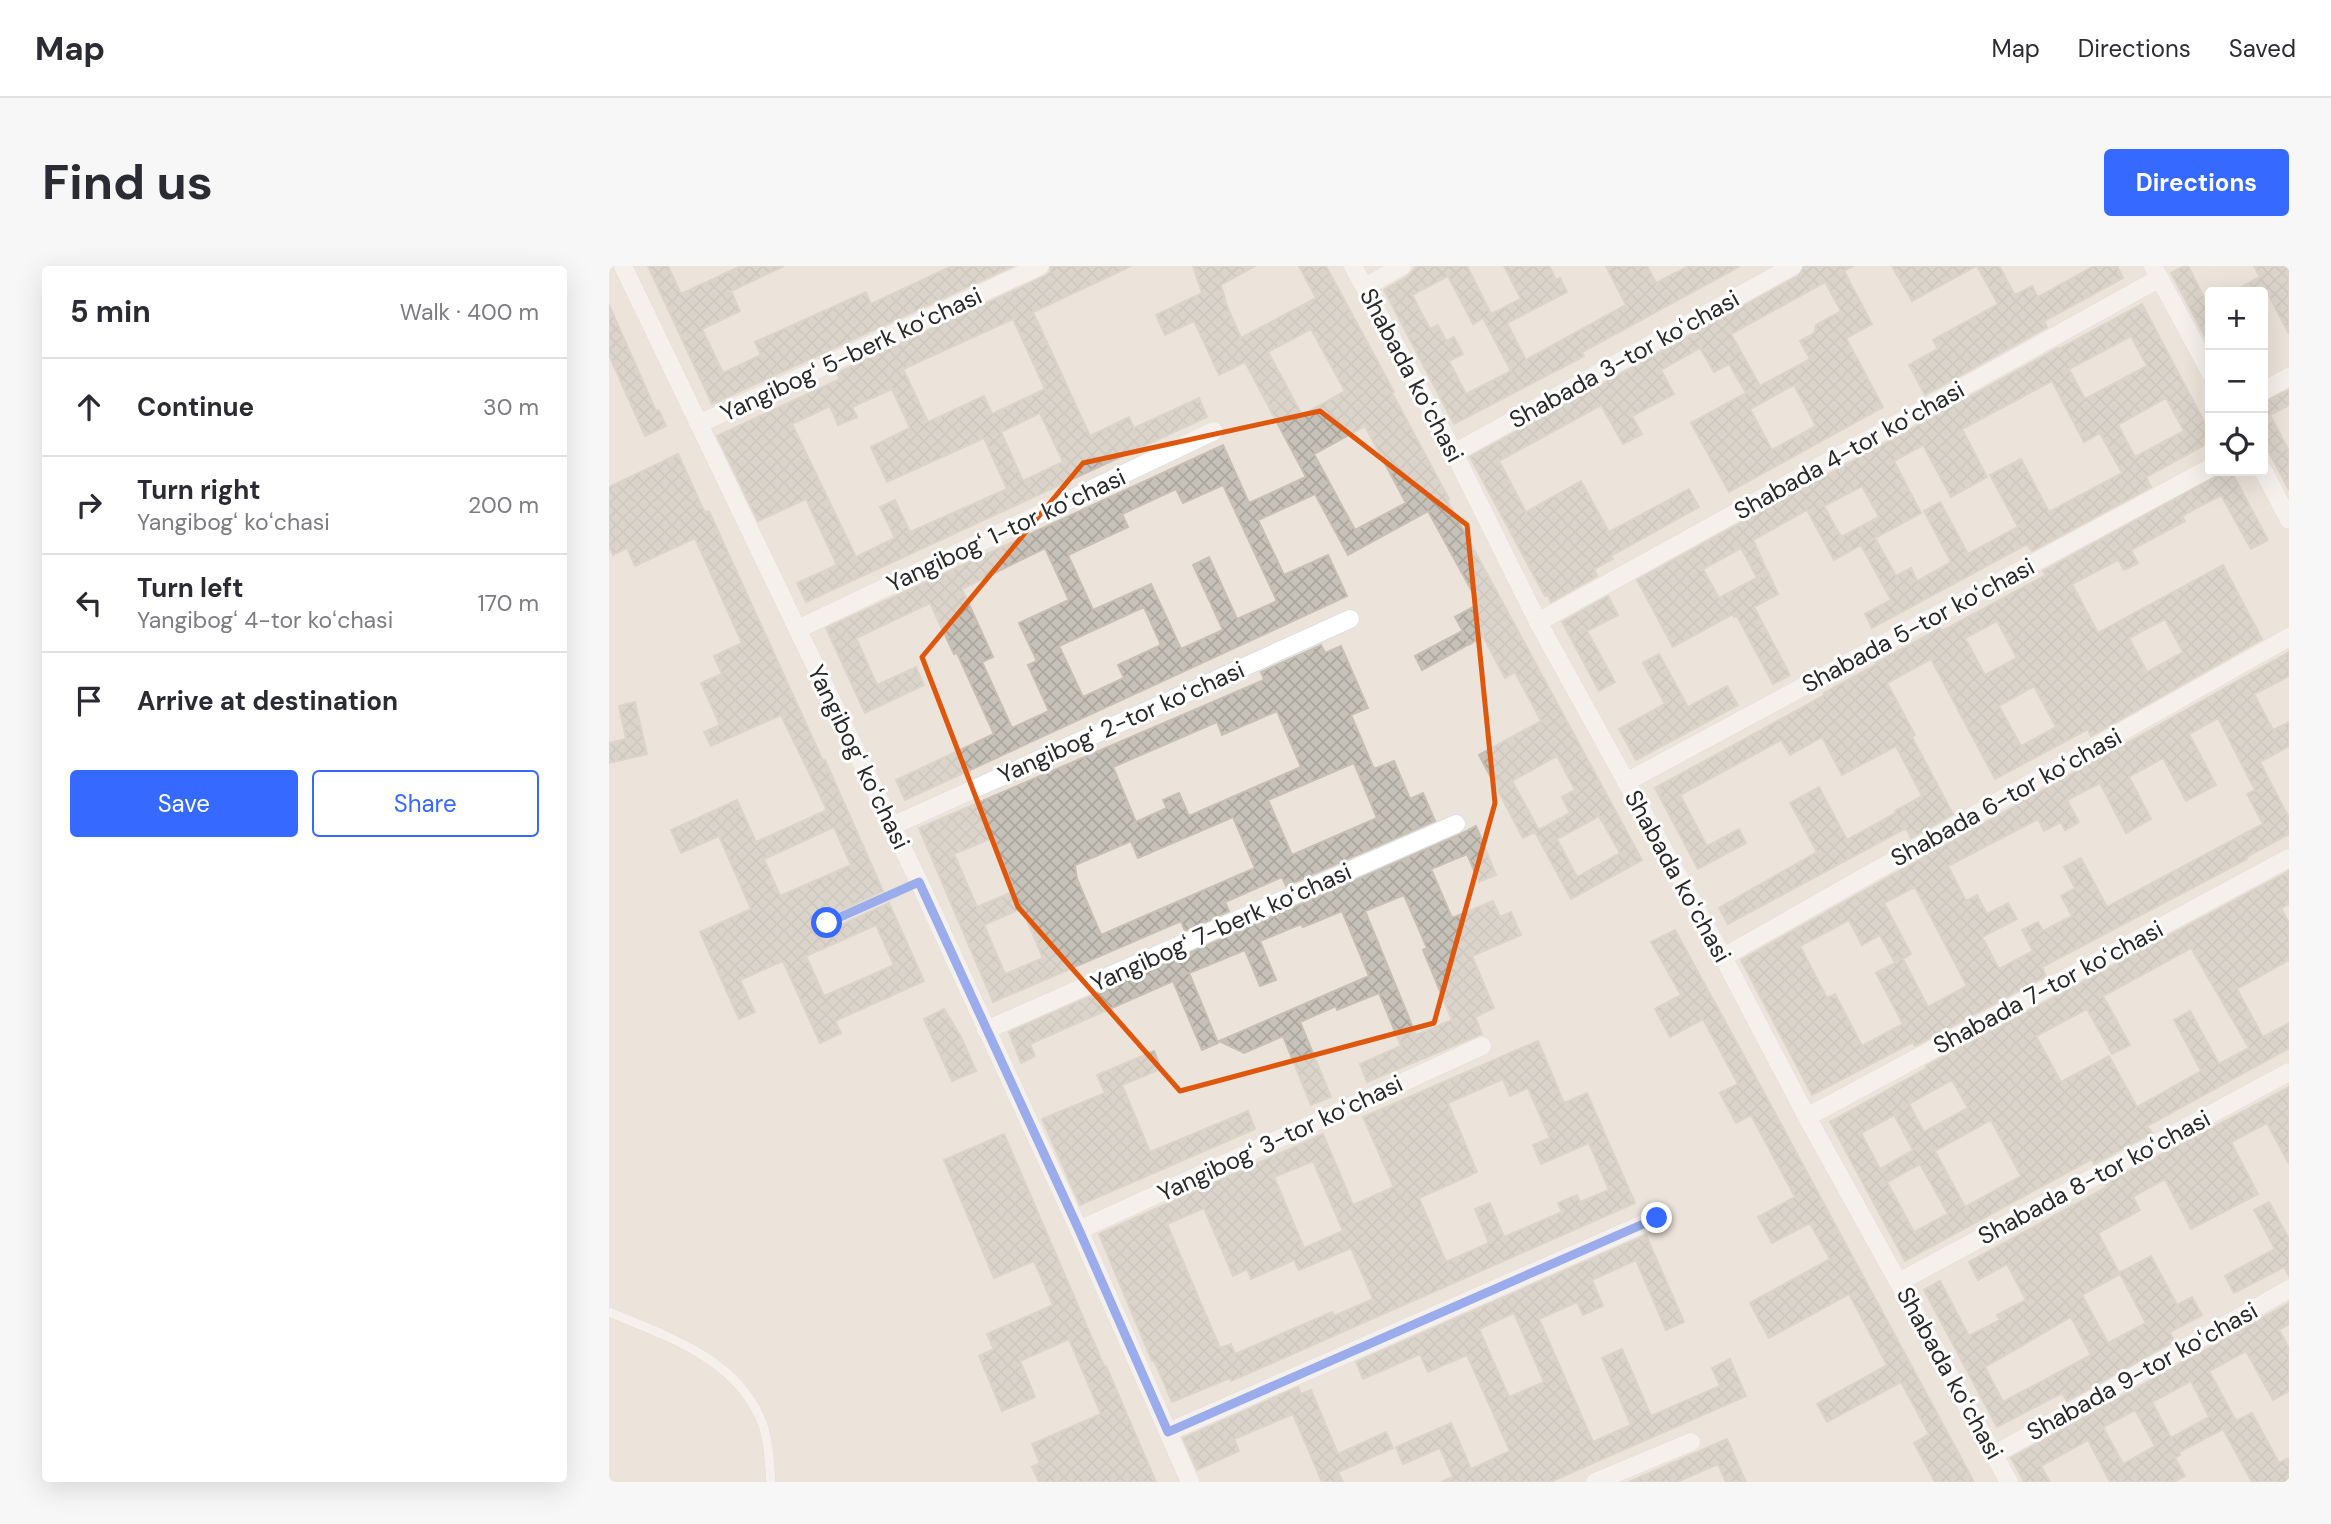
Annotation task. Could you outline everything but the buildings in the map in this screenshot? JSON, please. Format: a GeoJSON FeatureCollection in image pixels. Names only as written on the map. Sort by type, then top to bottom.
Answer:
{"type":"FeatureCollection","features":[{"type":"Feature","properties":{"kind":"street","name":"Yangibogʻ koʻchasi"},"geometry":{"type":"LineString","coordinates":[[623,266],[919,882],[1079,1230],[1190,1482]]}},
{"type":"Feature","properties":{"kind":"street","name":"Yangibogʻ 5-berk koʻchasi"},"geometry":{"type":"LineString","coordinates":[[699,424],[1040,266]]}},
{"type":"Feature","properties":{"kind":"street","name":"Shabada koʻchasi"},"geometry":{"type":"LineString","coordinates":[[1353,266],[1454,453],[1538,622],[1723,957],[1807,1117],[2010,1482]]}},
{"type":"Feature","properties":{"kind":"street"},"geometry":{"type":"LineString","coordinates":[[1365,287],[1402,266]]}},
{"type":"Feature","properties":{"kind":"street","name":"Shabada 3-tor koʻchasi"},"geometry":{"type":"LineString","coordinates":[[1454,453],[1793,266]]}},
{"type":"Feature","properties":{"kind":"street"},"geometry":{"type":"LineString","coordinates":[[2157,272],[2205,363]]}},
{"type":"Feature","properties":{"kind":"street","name":"Shabada 4-tor koʻchasi"},"geometry":{"type":"LineString","coordinates":[[1538,622],[2157,272]]}},
{"type":"Feature","properties":{"kind":"street"},"geometry":{"type":"LineString","coordinates":[[2268,388],[2289,377]]}},
{"type":"Feature","properties":{"kind":"street","name":"Yangibogʻ 1-tor koʻchasi"},"geometry":{"type":"LineString","coordinates":[[798,629],[1215,431]]}},
{"type":"Feature","properties":{"kind":"street","name":"Shabada 5-tor koʻchasi"},"geometry":{"type":"LineString","coordinates":[[1626,782],[2205,471]]}},
{"type":"Feature","properties":{"kind":"street"},"geometry":{"type":"LineString","coordinates":[[2266,476],[2289,520]]}},
{"type":"Feature","properties":{"kind":"street","name":"Yangibogʻ 2-tor koʻchasi"},"geometry":{"type":"LineString","coordinates":[[892,826],[1350,619]]}},
{"type":"Feature","properties":{"kind":"street","name":"Shabada 6-tor koʻchasi"},"geometry":{"type":"LineString","coordinates":[[1723,957],[2289,637]]}},
{"type":"Feature","properties":{"kind":"street","name":"Yangibogʻ 7-berk koʻchasi"},"geometry":{"type":"LineString","coordinates":[[986,1030],[1456,824]]}},
{"type":"Feature","properties":{"kind":"street","name":"Shabada 7-tor koʻchasi"},"geometry":{"type":"LineString","coordinates":[[1807,1117],[2289,858]]}},
{"type":"Feature","properties":{"kind":"street","name":"Yangibogʻ 3-tor koʻchasi"},"geometry":{"type":"LineString","coordinates":[[1079,1230],[1482,1046]]}},
{"type":"Feature","properties":{"kind":"street","name":"Shabada 8-tor koʻchasi"},"geometry":{"type":"LineString","coordinates":[[1899,1282],[2289,1072]]}},
{"type":"Feature","properties":{"kind":"street"},"geometry":{"type":"LineString","coordinates":[[1168,1432],[1657,1218]]}},
{"type":"Feature","properties":{"kind":"street","name":"Shabada 9-tor koʻchasi"},"geometry":{"type":"LineString","coordinates":[[1995,1454],[2289,1289]]}},
{"type":"Feature","properties":{"kind":"street"},"geometry":{"type":"LineString","coordinates":[[1595,1482],[1691,1441]]}},
{"type":"Feature","properties":{"kind":"lane"},"geometry":{"type":"LineString","coordinates":[[827,923],[919,882]]}},
{"type":"Feature","properties":{"kind":"lane"},"geometry":{"type":"LineString","coordinates":[[609,1312],[686,1346],[735,1379],[749,1396],[761,1420],[767,1442],[771,1482]]}},
{"type":"Feature","properties":{"kind":"highlighted area"},"geometry":{"type":"Polygon","coordinates":[[[1320,411],[1467,525],[1495,803],[1434,1023],[1180,1091],[1018,907],[922,657],[1083,463],[1320,411]]]}},
{"type":"Feature","properties":{"kind":"route"},"geometry":{"type":"LineString","coordinates":[[827,923],[919,882],[1079,1230],[1168,1432],[1657,1218]]}}]}
